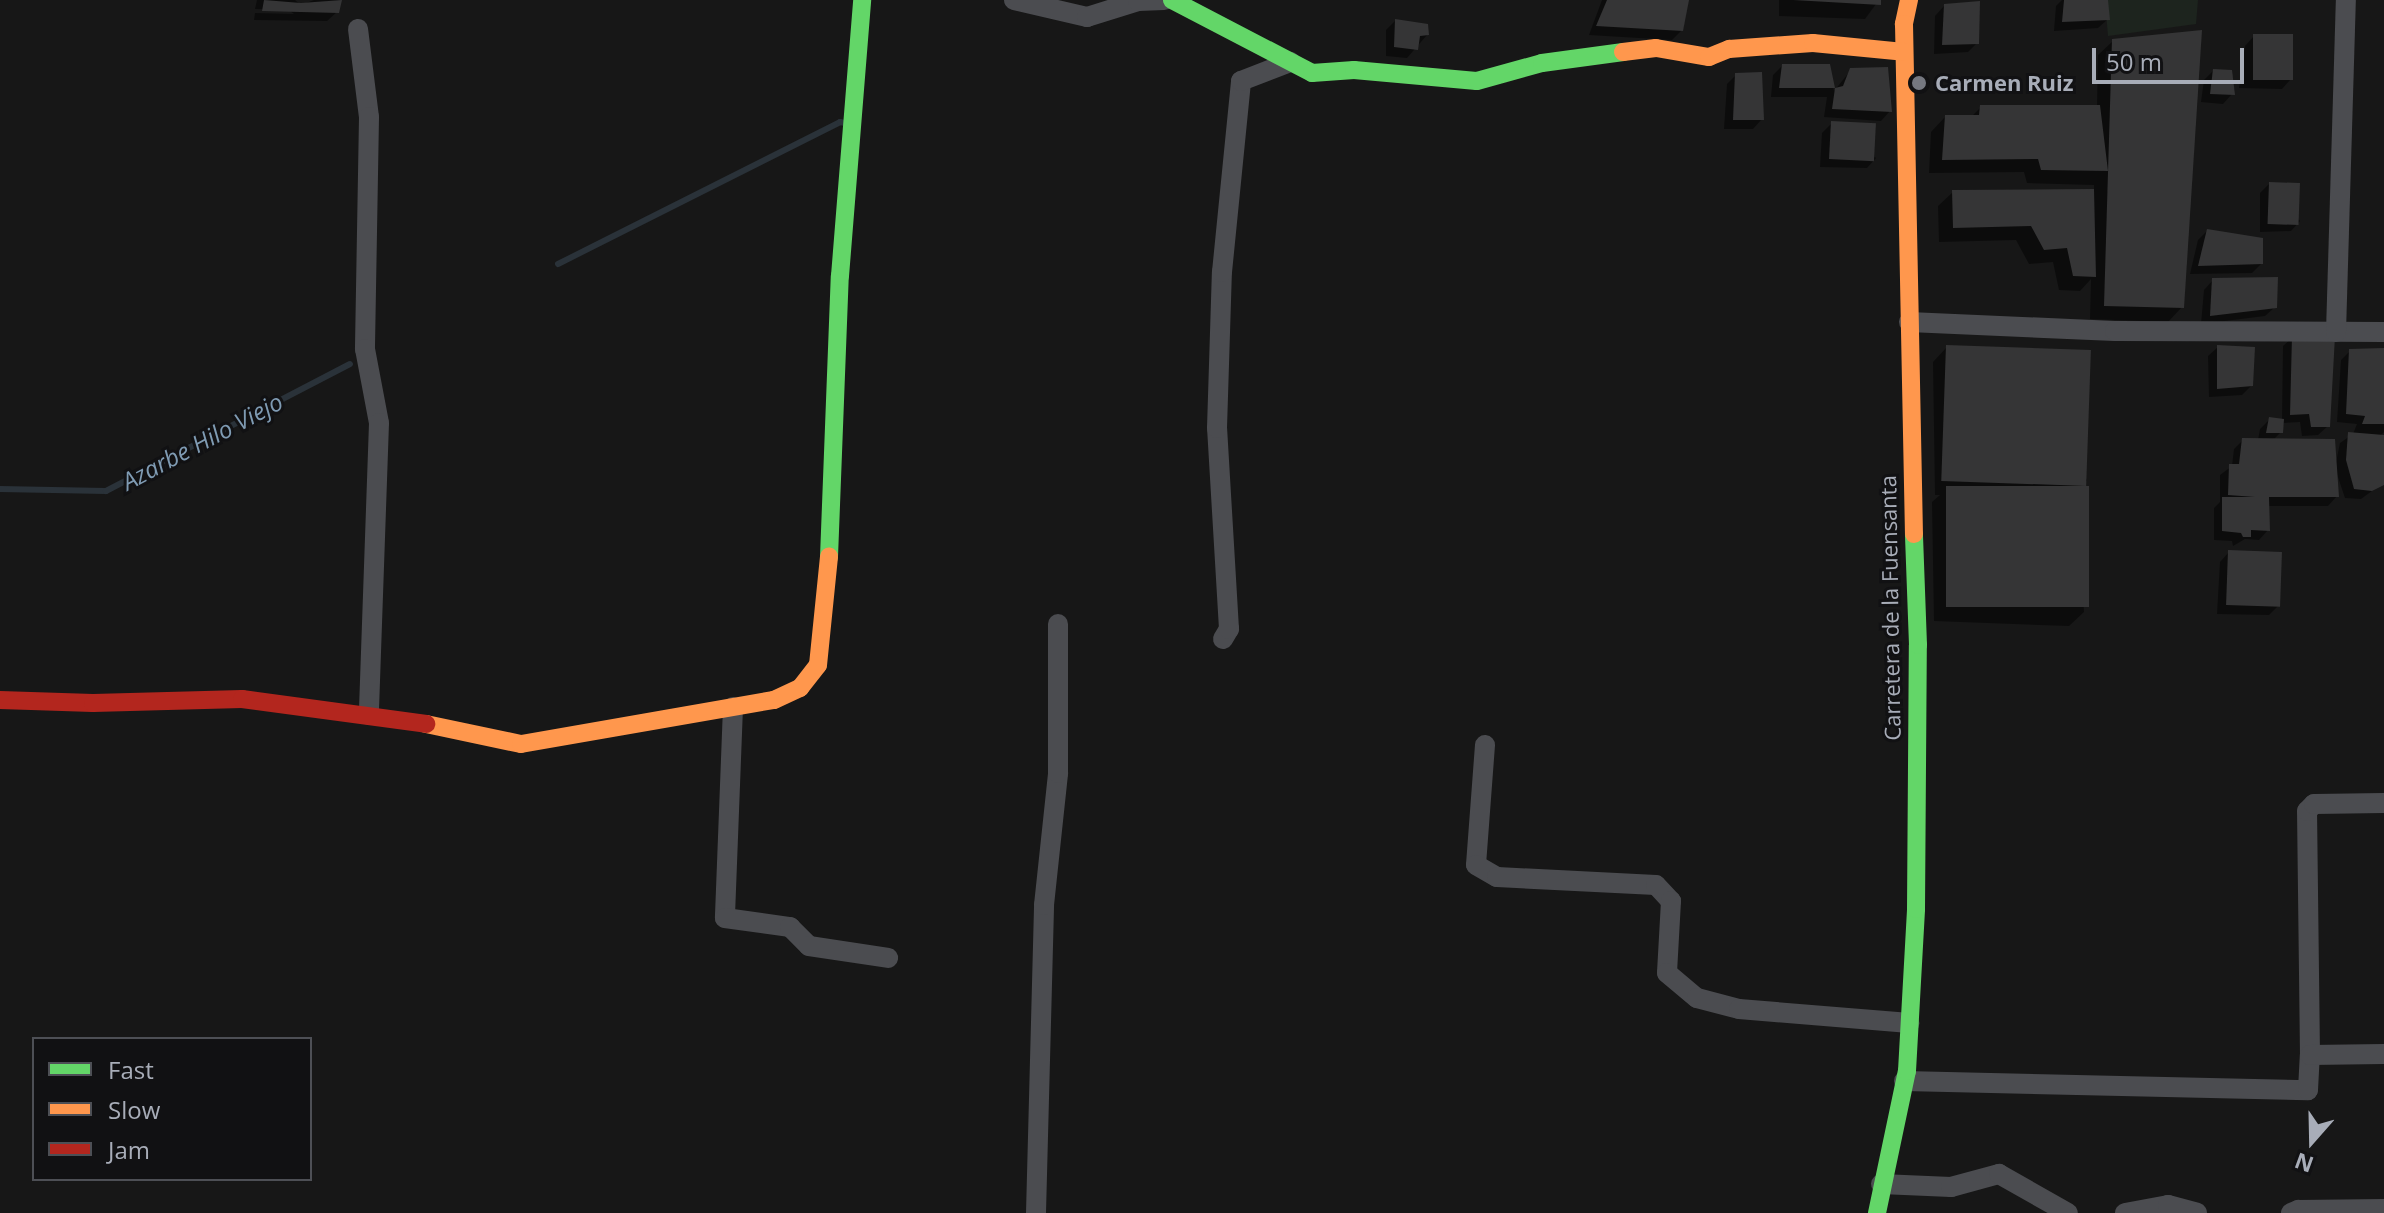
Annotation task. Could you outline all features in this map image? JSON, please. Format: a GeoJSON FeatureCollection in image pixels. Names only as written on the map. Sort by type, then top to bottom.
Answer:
{"type":"FeatureCollection","features":[{"type":"Feature","properties":{"kind":"street"},"geometry":{"type":"LineString","coordinates":[[0,700],[93,703],[242,699],[457,728],[521,744],[774,700],[800,688],[818,665],[830,546],[840,276],[862,0]]}},
{"type":"Feature","properties":{"kind":"street"},"geometry":{"type":"LineString","coordinates":[[1014,0],[1087,17],[1138,1],[1164,0]]}},
{"type":"Feature","properties":{"kind":"street"},"geometry":{"type":"LineString","coordinates":[[1172,0],[1312,73],[1354,70],[1477,81],[1542,63],[1656,48],[1709,57],[1729,49],[1813,43],[1904,52]]}},
{"type":"Feature","properties":{"kind":"street","name":"Carretera de la Fuensanta"},"geometry":{"type":"LineString","coordinates":[[1877,1213],[1904,1081],[1916,909],[1918,645],[1904,52],[1904,24],[1909,0]]}},
{"type":"Feature","properties":{"kind":"street"},"geometry":{"type":"LineString","coordinates":[[2336,332],[2346,0]]}},
{"type":"Feature","properties":{"kind":"street"},"geometry":{"type":"LineString","coordinates":[[358,29],[369,117],[365,349],[379,423],[369,715]]}},
{"type":"Feature","properties":{"kind":"street"},"geometry":{"type":"LineString","coordinates":[[1223,639],[1229,629],[1217,428],[1222,272],[1241,81],[1290,62]]}},
{"type":"Feature","properties":{"kind":"street"},"geometry":{"type":"LineString","coordinates":[[1909,322],[2115,331],[2384,332]]}},
{"type":"Feature","properties":{"kind":"street"},"geometry":{"type":"LineString","coordinates":[[1036,1213],[1044,905],[1058,773],[1058,624]]}},
{"type":"Feature","properties":{"kind":"street"},"geometry":{"type":"LineString","coordinates":[[733,707],[725,918],[790,927],[809,946],[888,958]]}},
{"type":"Feature","properties":{"kind":"street"},"geometry":{"type":"LineString","coordinates":[[1485,745],[1476,865],[1497,877],[1656,885],[1671,901],[1667,973],[1697,998],[1739,1009],[1909,1023]]}},
{"type":"Feature","properties":{"kind":"street"},"geometry":{"type":"LineString","coordinates":[[1904,1081],[2308,1090],[2307,811],[2314,804],[2384,803]]}},
{"type":"Feature","properties":{"kind":"street"},"geometry":{"type":"LineString","coordinates":[[2310,1055],[2384,1054]]}},
{"type":"Feature","properties":{"kind":"street"},"geometry":{"type":"LineString","coordinates":[[1881,1184],[1951,1187],[1999,1174],[2068,1213]]}},
{"type":"Feature","properties":{"kind":"street"},"geometry":{"type":"LineString","coordinates":[[2125,1213],[2168,1205],[2197,1213]]}},
{"type":"Feature","properties":{"kind":"street"},"geometry":{"type":"LineString","coordinates":[[2291,1213],[2384,1209]]}},
{"type":"Feature","properties":{"kind":"shaded area"},"geometry":{"type":"Polygon","coordinates":[[[2105,0],[2198,0],[2196,24],[2108,36],[2105,0]]]}},
{"type":"Feature","properties":{"kind":"building"},"geometry":{"type":"Polygon","coordinates":[[[264,0],[301,3],[342,0],[339,13],[262,11],[264,0]]]}},
{"type":"Feature","properties":{"kind":"building"},"geometry":{"type":"Polygon","coordinates":[[[1607,0],[1689,0],[1683,31],[1596,26],[1607,0]]]}},
{"type":"Feature","properties":{"kind":"building"},"geometry":{"type":"Polygon","coordinates":[[[1793,0],[1881,0],[1881,5],[1793,0]]]}},
{"type":"Feature","properties":{"kind":"building"},"geometry":{"type":"Polygon","coordinates":[[[2064,0],[2108,0],[2110,20],[2062,22],[2064,0]]]}},
{"type":"Feature","properties":{"kind":"building"},"geometry":{"type":"Polygon","coordinates":[[[1980,1],[1979,44],[1942,45],[1944,4],[1980,1]]]}},
{"type":"Feature","properties":{"kind":"building"},"geometry":{"type":"Polygon","coordinates":[[[1395,19],[1428,24],[1429,35],[1420,36],[1418,50],[1394,47],[1395,19]]]}},
{"type":"Feature","properties":{"kind":"building"},"geometry":{"type":"Polygon","coordinates":[[[2202,30],[2184,308],[2104,306],[2112,39],[2202,30]]]}},
{"type":"Feature","properties":{"kind":"building"},"geometry":{"type":"Polygon","coordinates":[[[2253,34],[2293,34],[2293,80],[2253,80],[2253,34]]]}},
{"type":"Feature","properties":{"kind":"building"},"geometry":{"type":"Polygon","coordinates":[[[1782,64],[1830,64],[1835,88],[1779,88],[1782,64]]]}},
{"type":"Feature","properties":{"kind":"building"},"geometry":{"type":"Polygon","coordinates":[[[1888,67],[1892,112],[1832,109],[1835,88],[1843,86],[1850,68],[1888,67]]]}},
{"type":"Feature","properties":{"kind":"building"},"geometry":{"type":"Polygon","coordinates":[[[2213,69],[2232,70],[2235,95],[2210,94],[2213,69]]]}},
{"type":"Feature","properties":{"kind":"building"},"geometry":{"type":"Polygon","coordinates":[[[1762,72],[1764,120],[1733,120],[1735,73],[1762,72]]]}},
{"type":"Feature","properties":{"kind":"building"},"geometry":{"type":"Polygon","coordinates":[[[1980,105],[2100,105],[2108,171],[2041,170],[2038,159],[1942,160],[1945,115],[1979,115],[1980,105]]]}},
{"type":"Feature","properties":{"kind":"building"},"geometry":{"type":"Polygon","coordinates":[[[1831,121],[1876,123],[1874,161],[1829,159],[1831,121]]]}},
{"type":"Feature","properties":{"kind":"building"},"geometry":{"type":"Polygon","coordinates":[[[2269,182],[2300,183],[2299,225],[2268,224],[2269,182]]]}},
{"type":"Feature","properties":{"kind":"building"},"geometry":{"type":"Polygon","coordinates":[[[2094,189],[2096,277],[2073,276],[2067,248],[2044,250],[2031,226],[1953,228],[1952,190],[2094,189]]]}},
{"type":"Feature","properties":{"kind":"building"},"geometry":{"type":"Polygon","coordinates":[[[2207,229],[2263,238],[2263,264],[2198,266],[2207,229]]]}},
{"type":"Feature","properties":{"kind":"building"},"geometry":{"type":"Polygon","coordinates":[[[2278,277],[2277,308],[2210,316],[2212,278],[2278,277]]]}},
{"type":"Feature","properties":{"kind":"building"},"geometry":{"type":"Polygon","coordinates":[[[2292,335],[2335,336],[2330,427],[2311,427],[2309,414],[2290,415],[2292,335]]]}},
{"type":"Feature","properties":{"kind":"building"},"geometry":{"type":"Polygon","coordinates":[[[1946,345],[2091,350],[2086,486],[1941,481],[1946,345]]]}},
{"type":"Feature","properties":{"kind":"building"},"geometry":{"type":"Polygon","coordinates":[[[2217,345],[2255,347],[2253,386],[2217,389],[2217,345]]]}},
{"type":"Feature","properties":{"kind":"building"},"geometry":{"type":"Polygon","coordinates":[[[2384,348],[2384,424],[2362,424],[2365,416],[2346,414],[2349,349],[2384,348]]]}},
{"type":"Feature","properties":{"kind":"building"},"geometry":{"type":"Polygon","coordinates":[[[2269,417],[2284,419],[2283,433],[2266,433],[2269,417]]]}},
{"type":"Feature","properties":{"kind":"building"},"geometry":{"type":"Polygon","coordinates":[[[2348,432],[2384,435],[2384,485],[2372,491],[2354,489],[2346,460],[2348,432]]]}},
{"type":"Feature","properties":{"kind":"building"},"geometry":{"type":"Polygon","coordinates":[[[2242,438],[2335,439],[2339,497],[2269,497],[2270,531],[2251,530],[2251,537],[2243,537],[2241,533],[2222,531],[2222,497],[2255,497],[2228,495],[2229,464],[2239,464],[2242,438]]]}},
{"type":"Feature","properties":{"kind":"building"},"geometry":{"type":"Polygon","coordinates":[[[1946,486],[2089,486],[2089,607],[1946,607],[1946,486]]]}},
{"type":"Feature","properties":{"kind":"building"},"geometry":{"type":"Polygon","coordinates":[[[2228,550],[2282,552],[2280,607],[2226,605],[2228,550]]]}},
{"type":"Feature","properties":{"kind":"waterway","name":"Azarbe Hilo Viejo"},"geometry":{"type":"LineString","coordinates":[[558,264],[840,122],[845,123]]}},
{"type":"Feature","properties":{"kind":"waterway","name":"Azarbe Hilo Viejo"},"geometry":{"type":"LineString","coordinates":[[0,489],[106,491],[350,364]]}},
{"type":"Feature","properties":{"kind":"traffic: fast"},"geometry":{"type":"LineString","coordinates":[[829,557],[840,276],[862,0]]}},
{"type":"Feature","properties":{"kind":"traffic: fast"},"geometry":{"type":"LineString","coordinates":[[1172,0],[1312,73],[1354,70],[1477,81],[1542,63],[1623,52]]}},
{"type":"Feature","properties":{"kind":"traffic: fast"},"geometry":{"type":"LineString","coordinates":[[1877,1213],[1907,1071],[1916,909],[1918,645],[1914,534]]}},
{"type":"Feature","properties":{"kind":"traffic: slow"},"geometry":{"type":"LineString","coordinates":[[1909,0],[1904,24],[1914,534]]}},
{"type":"Feature","properties":{"kind":"traffic: slow"},"geometry":{"type":"LineString","coordinates":[[1623,52],[1656,48],[1709,57],[1729,49],[1813,43],[1904,52]]}},
{"type":"Feature","properties":{"kind":"traffic: slow"},"geometry":{"type":"LineString","coordinates":[[426,724],[521,744],[774,700],[800,688],[818,665],[829,557]]}},
{"type":"Feature","properties":{"kind":"traffic: jam"},"geometry":{"type":"LineString","coordinates":[[0,700],[93,703],[242,699],[426,724]]}},
{"type":"Feature","properties":{"kind":"place","name":"Carmen Ruiz"},"geometry":{"type":"Point","coordinates":[1919,83]}}]}
